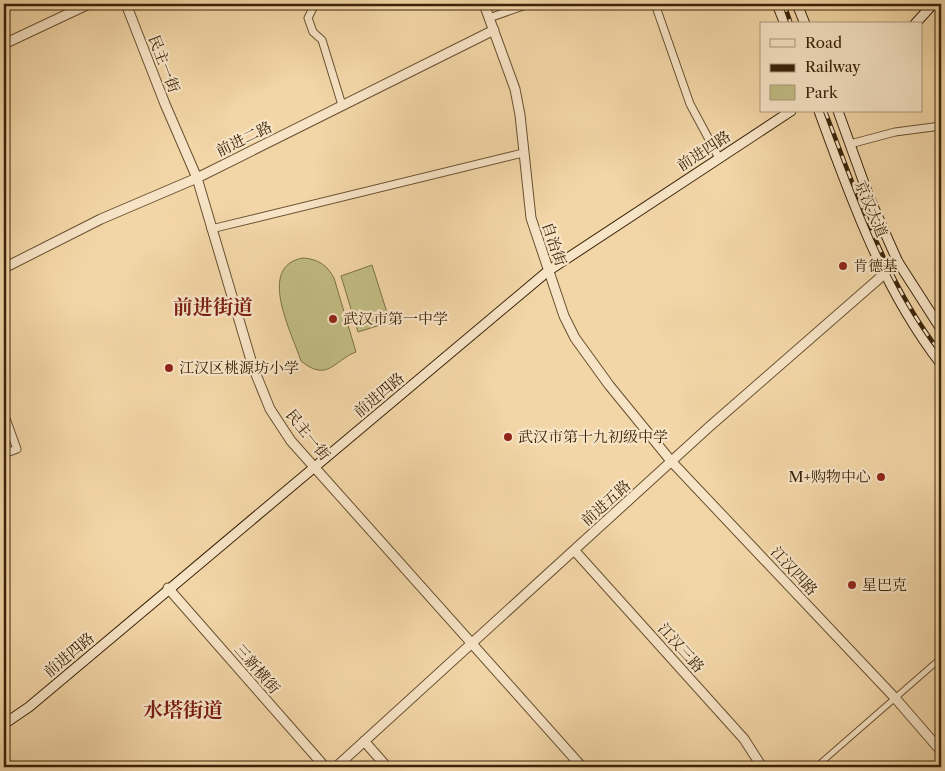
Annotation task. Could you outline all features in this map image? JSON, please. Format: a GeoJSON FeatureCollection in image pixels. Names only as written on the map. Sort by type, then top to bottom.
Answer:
{"type":"FeatureCollection","features":[{"type":"Feature","properties":{"kind":"street"},"geometry":{"type":"LineString","coordinates":[[4,44],[89,4]]}},
{"type":"Feature","properties":{"kind":"street","name":"民主一街"},"geometry":{"type":"LineString","coordinates":[[126,4],[165,104],[197,178],[253,367],[270,409],[290,441],[582,767]]}},
{"type":"Feature","properties":{"kind":"street"},"geometry":{"type":"LineString","coordinates":[[313,4],[314,6],[308,18],[313,32],[322,40],[342,105]]}},
{"type":"Feature","properties":{"kind":"street","name":"自治街"},"geometry":{"type":"LineString","coordinates":[[484,4],[515,89],[520,115],[531,218],[564,316],[575,338],[609,385],[671,461]]}},
{"type":"Feature","properties":{"kind":"street"},"geometry":{"type":"LineString","coordinates":[[489,18],[529,4]]}},
{"type":"Feature","properties":{"kind":"street"},"geometry":{"type":"LineString","coordinates":[[654,4],[690,104],[719,158]]}},
{"type":"Feature","properties":{"kind":"street"},"geometry":{"type":"LineString","coordinates":[[777,4],[784,22]]}},
{"type":"Feature","properties":{"kind":"street"},"geometry":{"type":"LineString","coordinates":[[798,4],[804,22]]}},
{"type":"Feature","properties":{"kind":"street"},"geometry":{"type":"LineString","coordinates":[[917,22],[933,4]]}},
{"type":"Feature","properties":{"kind":"street","name":"前进二路"},"geometry":{"type":"LineString","coordinates":[[4,268],[101,220],[197,178],[494,30]]}},
{"type":"Feature","properties":{"kind":"street","name":"前进四路"},"geometry":{"type":"LineString","coordinates":[[4,724],[29,707],[168,588],[548,271],[789,112]]}},
{"type":"Feature","properties":{"kind":"street","name":"京汉大道"},"geometry":{"type":"LineString","coordinates":[[819,112],[849,193],[885,274],[941,364]]}},
{"type":"Feature","properties":{"kind":"street","name":"京汉大道"},"geometry":{"type":"LineString","coordinates":[[838,112],[869,197],[898,262],[941,329]]}},
{"type":"Feature","properties":{"kind":"street"},"geometry":{"type":"LineString","coordinates":[[850,144],[895,132],[941,126]]}},
{"type":"Feature","properties":{"kind":"street"},"geometry":{"type":"LineString","coordinates":[[212,229],[524,153]]}},
{"type":"Feature","properties":{"kind":"street","name":"前进五路"},"geometry":{"type":"LineString","coordinates":[[336,767],[671,461],[898,262]]}},
{"type":"Feature","properties":{"kind":"street"},"geometry":{"type":"LineString","coordinates":[[4,412],[17,449],[4,454]]}},
{"type":"Feature","properties":{"kind":"street","name":"江汉四路"},"geometry":{"type":"LineString","coordinates":[[671,461],[896,699],[941,751]]}},
{"type":"Feature","properties":{"kind":"street","name":"江汉三路"},"geometry":{"type":"LineString","coordinates":[[574,550],[744,738],[762,767]]}},
{"type":"Feature","properties":{"kind":"street","name":"三新横街"},"geometry":{"type":"LineString","coordinates":[[168,588],[325,767]]}},
{"type":"Feature","properties":{"kind":"street"},"geometry":{"type":"LineString","coordinates":[[816,767],[941,658]]}},
{"type":"Feature","properties":{"kind":"street"},"geometry":{"type":"LineString","coordinates":[[364,741],[387,767]]}},
{"type":"Feature","properties":{"kind":"green space"},"geometry":{"type":"Polygon","coordinates":[[[303,258],[322,264],[334,278],[356,352],[324,370],[310,367],[301,361],[281,302],[279,287],[282,274],[289,264],[303,258]]]}},
{"type":"Feature","properties":{"kind":"green space"},"geometry":{"type":"Polygon","coordinates":[[[372,265],[390,322],[358,332],[341,276],[372,265]]]}},
{"type":"Feature","properties":{"kind":"railway"},"geometry":{"type":"LineString","coordinates":[[784,4],[790,22]]}},
{"type":"Feature","properties":{"kind":"railway"},"geometry":{"type":"LineString","coordinates":[[825,112],[874,237],[904,297],[941,353]]}},
{"type":"Feature","properties":{"kind":"place","name":"肯德基"},"geometry":{"type":"Point","coordinates":[843,266]}},
{"type":"Feature","properties":{"kind":"place","name":"武汉市第一中学"},"geometry":{"type":"Point","coordinates":[333,319]}},
{"type":"Feature","properties":{"kind":"place","name":"江汉区桃源坊小学"},"geometry":{"type":"Point","coordinates":[169,368]}},
{"type":"Feature","properties":{"kind":"place","name":"武汉市第十九初级中学"},"geometry":{"type":"Point","coordinates":[508,437]}},
{"type":"Feature","properties":{"kind":"place","name":"M+购物中心"},"geometry":{"type":"Point","coordinates":[881,477]}},
{"type":"Feature","properties":{"kind":"place","name":"星巴克"},"geometry":{"type":"Point","coordinates":[852,585]}},
{"type":"Feature","properties":{"kind":"district","name":"前进街道"},"geometry":{"type":"Point","coordinates":[213,307]}},
{"type":"Feature","properties":{"kind":"district","name":"水塔街道"},"geometry":{"type":"Point","coordinates":[183,710]}}]}
